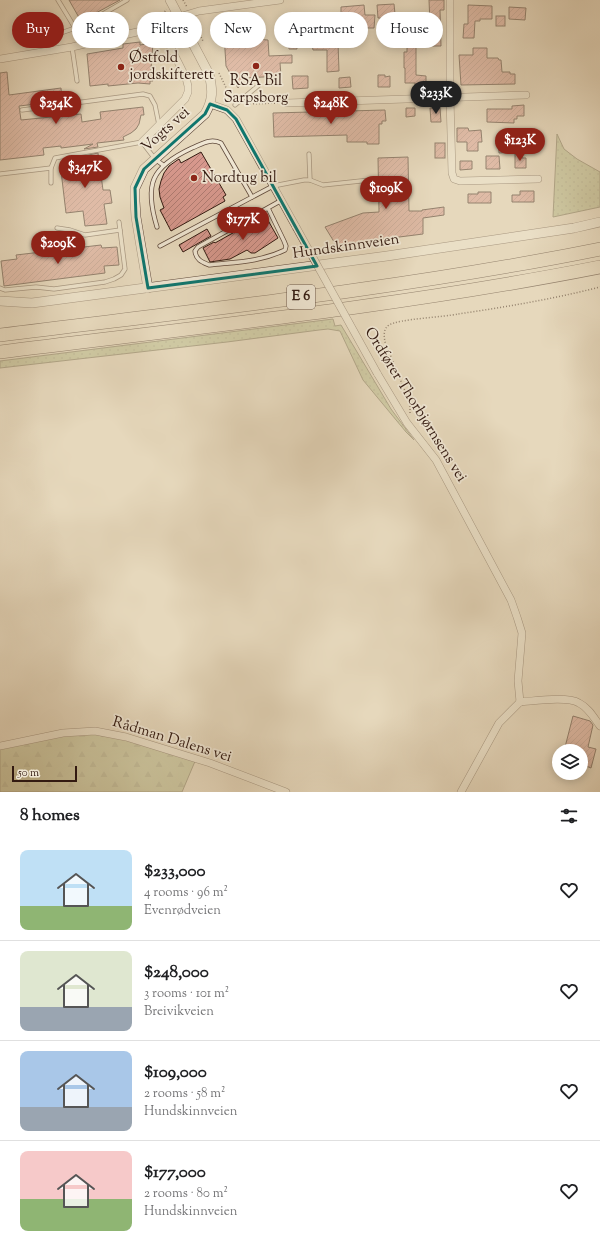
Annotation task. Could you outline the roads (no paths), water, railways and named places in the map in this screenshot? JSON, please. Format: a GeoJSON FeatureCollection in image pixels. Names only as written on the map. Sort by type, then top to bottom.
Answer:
{"type":"FeatureCollection","features":[{"type":"Feature","properties":{"kind":"highway","name":"E 6"},"geometry":{"type":"LineString","coordinates":[[0,335],[422,281],[513,266],[600,249]]}},
{"type":"Feature","properties":{"kind":"highway","name":"E 6"},"geometry":{"type":"LineString","coordinates":[[0,352],[416,299],[506,285],[600,267]]}},
{"type":"Feature","properties":{"kind":"street","name":"Vogts vei"},"geometry":{"type":"LineString","coordinates":[[170,0],[177,12]]}},
{"type":"Feature","properties":{"kind":"street"},"geometry":{"type":"LineString","coordinates":[[196,12],[251,2],[280,0]]}},
{"type":"Feature","properties":{"kind":"street"},"geometry":{"type":"LineString","coordinates":[[450,0],[450,98],[452,173],[454,179],[460,181],[538,179]]}},
{"type":"Feature","properties":{"kind":"street"},"geometry":{"type":"LineString","coordinates":[[129,34],[157,28],[164,34],[183,70],[188,86],[188,92],[185,99],[142,142]]}},
{"type":"Feature","properties":{"kind":"street"},"geometry":{"type":"LineString","coordinates":[[0,59],[72,47]]}},
{"type":"Feature","properties":{"kind":"street","name":"Vogts vei"},"geometry":{"type":"LineString","coordinates":[[148,288],[136,217],[136,188],[144,169],[205,114],[210,104],[211,84],[208,74],[195,48]]}},
{"type":"Feature","properties":{"kind":"street"},"geometry":{"type":"LineString","coordinates":[[287,103],[526,95]]}},
{"type":"Feature","properties":{"kind":"street","name":"Ordfører Thorbjørnsens vei"},"geometry":{"type":"LineString","coordinates":[[210,104],[228,110],[236,119],[377,373],[411,429],[436,460],[511,600],[522,633],[518,681],[520,702]]}},
{"type":"Feature","properties":{"kind":"street","name":"Hundskinnveien"},"geometry":{"type":"LineString","coordinates":[[0,301],[32,302],[148,288],[387,256],[574,228],[600,222]]}},
{"type":"Feature","properties":{"kind":"street"},"geometry":{"type":"LineString","coordinates":[[461,792],[499,723],[520,702],[566,699],[579,703],[589,711],[600,726]]}},
{"type":"Feature","properties":{"kind":"street","name":"Rådman Dalens vei"},"geometry":{"type":"LineString","coordinates":[[0,746],[63,733],[94,731],[126,737],[210,763],[286,792]]}},
{"type":"Feature","properties":{"kind":"lane"},"geometry":{"type":"LineString","coordinates":[[58,0],[72,23]]}},
{"type":"Feature","properties":{"kind":"lane"},"geometry":{"type":"LineString","coordinates":[[106,12],[127,0]]}},
{"type":"Feature","properties":{"kind":"lane"},"geometry":{"type":"LineString","coordinates":[[72,48],[77,81]]}},
{"type":"Feature","properties":{"kind":"lane"},"geometry":{"type":"LineString","coordinates":[[235,105],[259,85]]}},
{"type":"Feature","properties":{"kind":"lane"},"geometry":{"type":"LineString","coordinates":[[22,110],[143,94],[150,96],[155,105],[159,125]]}},
{"type":"Feature","properties":{"kind":"lane"},"geometry":{"type":"LineString","coordinates":[[158,227],[153,212],[151,192],[153,180],[163,165],[179,154],[209,141],[216,140],[221,143],[252,197]]}},
{"type":"Feature","properties":{"kind":"lane"},"geometry":{"type":"LineString","coordinates":[[51,183],[51,168],[55,158],[142,142],[155,159],[163,165]]}},
{"type":"Feature","properties":{"kind":"lane"},"geometry":{"type":"LineString","coordinates":[[309,154],[310,180]]}},
{"type":"Feature","properties":{"kind":"lane"},"geometry":{"type":"LineString","coordinates":[[0,174],[51,168]]}},
{"type":"Feature","properties":{"kind":"lane"},"geometry":{"type":"LineString","coordinates":[[160,246],[280,183],[310,180],[323,184],[370,180]]}},
{"type":"Feature","properties":{"kind":"lane"},"geometry":{"type":"LineString","coordinates":[[268,208],[284,241],[286,246],[285,250],[259,260],[210,265],[198,259],[195,251],[198,247],[282,200]]}},
{"type":"Feature","properties":{"kind":"lane"},"geometry":{"type":"LineString","coordinates":[[0,288],[5,290],[36,287],[54,289],[105,282],[114,279],[121,275],[125,269],[119,222]]}},
{"type":"Feature","properties":{"kind":"lane"},"geometry":{"type":"LineString","coordinates":[[57,228],[70,230],[85,235],[120,230]]}},
{"type":"Feature","properties":{"kind":"place","name":"RSA Bil Sarpsborg"},"geometry":{"type":"Point","coordinates":[256,66]}},
{"type":"Feature","properties":{"kind":"place","name":"Østfold jordskifterett"},"geometry":{"type":"Point","coordinates":[121,67]}},
{"type":"Feature","properties":{"kind":"place","name":"Nordtug bil"},"geometry":{"type":"Point","coordinates":[194,178]}}]}
